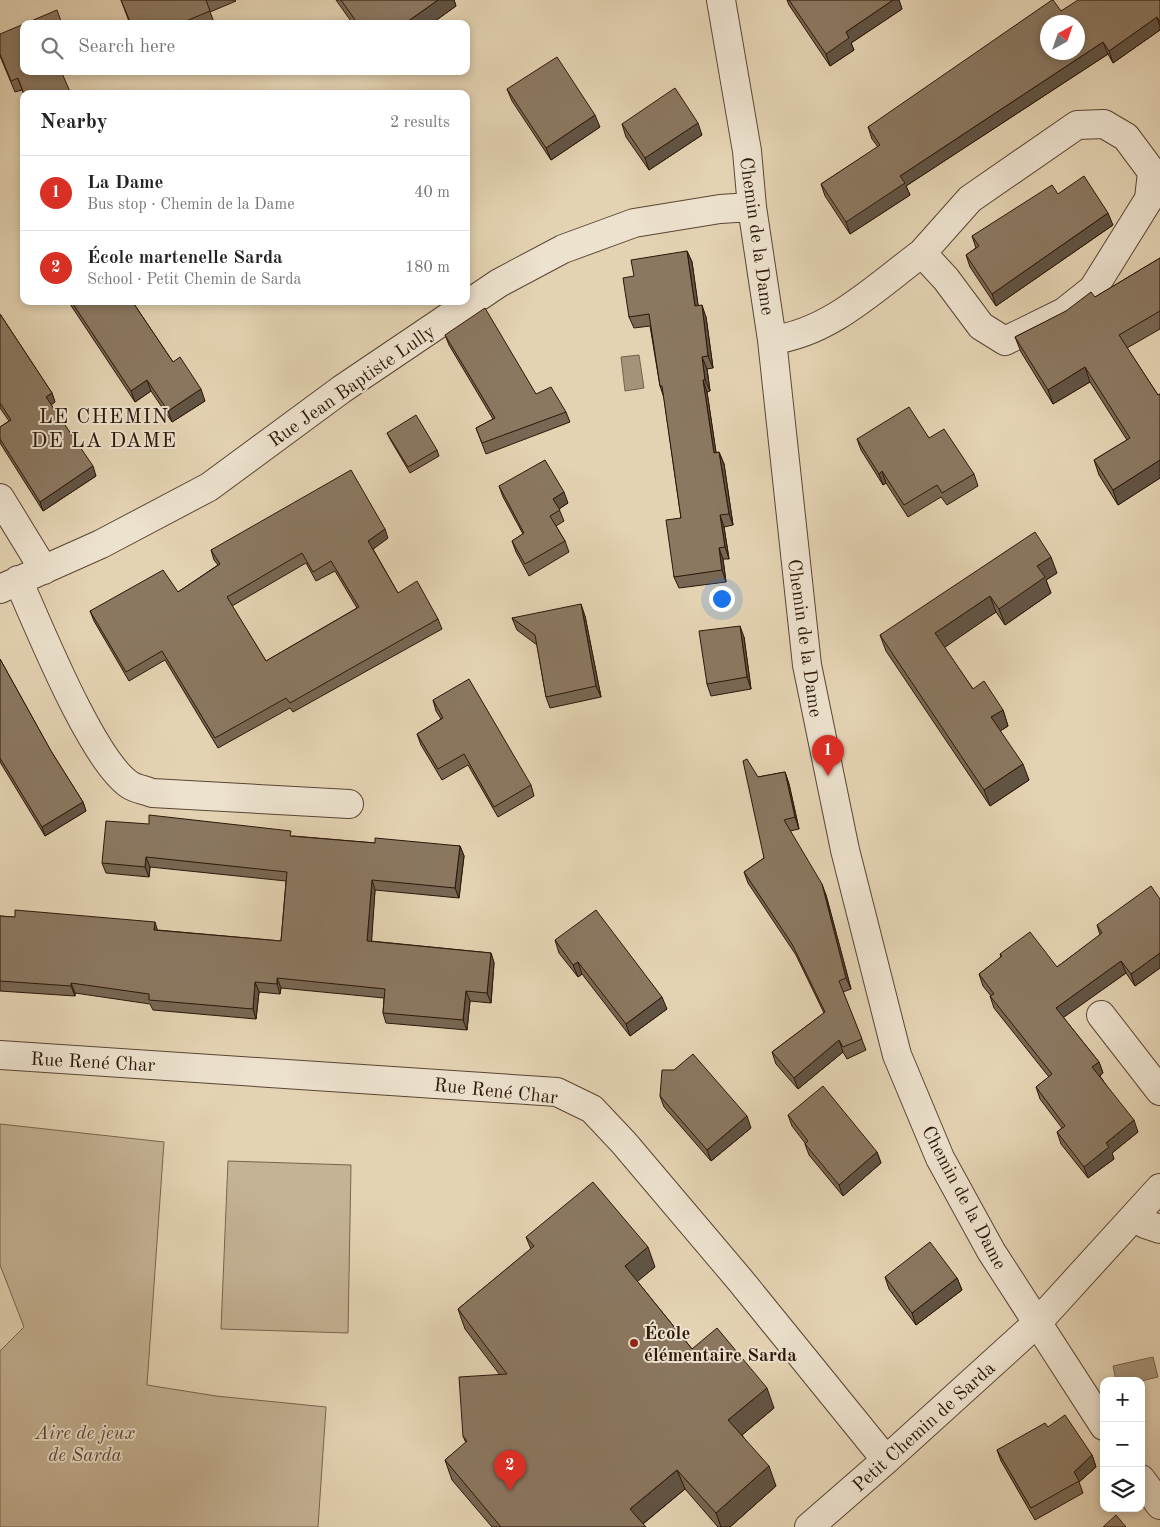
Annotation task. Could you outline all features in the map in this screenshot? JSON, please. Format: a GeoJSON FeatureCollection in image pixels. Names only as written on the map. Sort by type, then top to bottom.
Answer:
{"type":"FeatureCollection","features":[{"type":"Feature","properties":{"kind":"street","name":"Chemin de la Dame"},"geometry":{"type":"LineString","coordinates":[[721,0],[746,151],[752,207],[772,340],[807,665],[844,850],[894,1046],[940,1158],[991,1251],[1101,1422]]}},
{"type":"Feature","properties":{"kind":"street"},"geometry":{"type":"LineString","coordinates":[[772,340],[786,338],[830,321],[922,253],[970,199],[1077,125],[1104,124],[1126,137],[1152,172],[1150,199],[1093,288],[1064,312],[1005,341],[981,326],[946,280],[922,253]]}},
{"type":"Feature","properties":{"kind":"street","name":"Rue Jean Baptiste Lully"},"geometry":{"type":"LineString","coordinates":[[470,302],[490,288],[563,249],[634,222],[720,209],[752,207]]}},
{"type":"Feature","properties":{"kind":"street","name":"Rue Jean Baptiste Lully"},"geometry":{"type":"LineString","coordinates":[[349,804],[152,793],[131,786],[114,770],[84,721],[9,585],[101,544],[209,487],[342,389],[465,305]]}},
{"type":"Feature","properties":{"kind":"street"},"geometry":{"type":"LineString","coordinates":[[0,498],[44,570]]}},
{"type":"Feature","properties":{"kind":"street"},"geometry":{"type":"LineString","coordinates":[[1101,1015],[1160,1091]]}},
{"type":"Feature","properties":{"kind":"street","name":"Rue René Char"},"geometry":{"type":"LineString","coordinates":[[0,1055],[557,1092],[592,1109],[624,1143],[740,1280],[886,1460]]}},
{"type":"Feature","properties":{"kind":"street","name":"Petit Chemin de Sarda"},"geometry":{"type":"LineString","coordinates":[[809,1527],[1037,1324],[1160,1188]]}},
{"type":"Feature","properties":{"kind":"street"},"geometry":{"type":"LineString","coordinates":[[1138,1213],[1145,1224],[1160,1229]]}},
{"type":"Feature","properties":{"kind":"street"},"geometry":{"type":"LineString","coordinates":[[1145,1484],[1160,1505]]}},
{"type":"Feature","properties":{"kind":"green space","name":"Aire de jeux de Sarda"},"geometry":{"type":"Polygon","coordinates":[[[0,1124],[164,1142],[147,1385],[216,1396],[326,1407],[318,1527],[0,1527],[0,1351],[24,1327],[0,1265],[0,1124]]]}},
{"type":"Feature","properties":{"kind":"green space"},"geometry":{"type":"Polygon","coordinates":[[[228,1161],[351,1165],[348,1333],[221,1329],[228,1161]]]}},
{"type":"Feature","properties":{"kind":"shaded area"},"geometry":{"type":"Polygon","coordinates":[[[639,355],[644,388],[625,391],[621,357],[639,355]]]}},
{"type":"Feature","properties":{"kind":"shaded area"},"geometry":{"type":"Polygon","coordinates":[[[1153,1357],[1158,1377],[1145,1380],[1145,1377],[1115,1377],[1113,1366],[1153,1357]]]}},
{"type":"Feature","properties":{"kind":"building"},"geometry":{"type":"Polygon","coordinates":[[[121,0],[206,0],[210,11],[189,20],[129,20],[121,0]]]}},
{"type":"Feature","properties":{"kind":"building"},"geometry":{"type":"Polygon","coordinates":[[[341,0],[438,0],[410,20],[355,20],[341,0]]]}},
{"type":"Feature","properties":{"kind":"building"},"geometry":{"type":"Polygon","coordinates":[[[789,0],[893,0],[846,32],[849,38],[826,54],[789,0]]]}},
{"type":"Feature","properties":{"kind":"building"},"geometry":{"type":"Polygon","coordinates":[[[1052,0],[1061,11],[1078,0],[1160,0],[1160,22],[1157,17],[1109,51],[1103,42],[1085,54],[1085,15],[1040,15],[1040,60],[1076,60],[900,176],[905,183],[846,222],[821,184],[880,145],[868,127],[1052,0]]]}},
{"type":"Feature","properties":{"kind":"building"},"geometry":{"type":"Polygon","coordinates":[[[57,10],[61,20],[33,20],[57,10]]]}},
{"type":"Feature","properties":{"kind":"building"},"geometry":{"type":"Polygon","coordinates":[[[20,26],[20,75],[63,75],[69,90],[22,90],[18,78],[11,81],[0,54],[0,34],[20,26]]]}},
{"type":"Feature","properties":{"kind":"building"},"geometry":{"type":"Polygon","coordinates":[[[557,57],[595,115],[546,148],[507,89],[557,57]]]}},
{"type":"Feature","properties":{"kind":"building"},"geometry":{"type":"Polygon","coordinates":[[[675,88],[698,123],[645,158],[622,124],[675,88]]]}},
{"type":"Feature","properties":{"kind":"building"},"geometry":{"type":"Polygon","coordinates":[[[1084,176],[1108,213],[992,294],[966,255],[979,246],[972,236],[1052,185],[1058,194],[1084,176]]]}},
{"type":"Feature","properties":{"kind":"building"},"geometry":{"type":"Polygon","coordinates":[[[687,251],[695,306],[702,305],[708,356],[702,357],[705,380],[703,380],[714,453],[719,452],[729,514],[720,515],[725,547],[719,548],[722,570],[674,577],[666,520],[681,518],[662,386],[660,386],[649,314],[629,317],[623,278],[634,276],[631,260],[687,251]]]}},
{"type":"Feature","properties":{"kind":"building"},"geometry":{"type":"Polygon","coordinates":[[[1160,258],[1160,311],[1119,335],[1158,395],[1160,394],[1160,460],[1113,490],[1094,460],[1130,438],[1085,367],[1048,390],[1015,337],[1066,311],[1091,292],[1095,297],[1160,258]]]}},
{"type":"Feature","properties":{"kind":"building"},"geometry":{"type":"Polygon","coordinates":[[[74,305],[135,305],[173,362],[180,357],[201,389],[168,411],[147,380],[131,391],[74,305]]]}},
{"type":"Feature","properties":{"kind":"building"},"geometry":{"type":"Polygon","coordinates":[[[485,308],[536,394],[551,387],[566,412],[482,443],[476,428],[495,418],[445,335],[485,308]]]}},
{"type":"Feature","properties":{"kind":"building"},"geometry":{"type":"Polygon","coordinates":[[[0,314],[52,393],[46,397],[93,466],[40,502],[0,439],[0,427],[11,420],[0,403],[0,314]]]}},
{"type":"Feature","properties":{"kind":"building"},"geometry":{"type":"Polygon","coordinates":[[[909,407],[929,438],[944,429],[974,474],[942,493],[937,485],[904,505],[882,471],[879,474],[857,439],[909,407]]]}},
{"type":"Feature","properties":{"kind":"building"},"geometry":{"type":"Polygon","coordinates":[[[416,415],[437,450],[408,467],[387,433],[416,415]]]}},
{"type":"Feature","properties":{"kind":"building"},"geometry":{"type":"Polygon","coordinates":[[[545,460],[564,492],[553,499],[560,510],[550,516],[565,541],[525,564],[512,541],[524,533],[499,486],[545,460]]]}},
{"type":"Feature","properties":{"kind":"building"},"geometry":{"type":"Polygon","coordinates":[[[351,470],[385,529],[368,541],[398,593],[417,581],[438,619],[290,703],[286,698],[215,738],[162,651],[126,672],[90,611],[163,570],[178,592],[220,564],[211,550],[351,470]],[[302,553],[227,597],[266,661],[359,607],[331,561],[313,572],[302,553]]]}},
{"type":"Feature","properties":{"kind":"building"},"geometry":{"type":"Polygon","coordinates":[[[1035,532],[1051,557],[1037,566],[1045,577],[999,609],[990,596],[935,633],[973,689],[984,681],[1003,710],[991,717],[1023,764],[984,790],[880,635],[1035,532]]]}},
{"type":"Feature","properties":{"kind":"building"},"geometry":{"type":"Polygon","coordinates":[[[581,604],[596,686],[546,697],[535,635],[512,618],[581,604]]]}},
{"type":"Feature","properties":{"kind":"building"},"geometry":{"type":"Polygon","coordinates":[[[740,626],[747,677],[707,684],[699,631],[740,626]]]}},
{"type":"Feature","properties":{"kind":"building"},"geometry":{"type":"Polygon","coordinates":[[[0,659],[51,751],[83,802],[42,827],[0,758],[0,659]]]}},
{"type":"Feature","properties":{"kind":"building"},"geometry":{"type":"Polygon","coordinates":[[[469,679],[531,785],[494,807],[464,754],[438,769],[417,734],[443,718],[433,700],[469,679]]]}},
{"type":"Feature","properties":{"kind":"building"},"geometry":{"type":"Polygon","coordinates":[[[747,759],[758,777],[785,772],[795,817],[784,820],[822,884],[846,978],[839,981],[862,1039],[843,1047],[839,1040],[794,1078],[772,1052],[825,1012],[792,944],[744,872],[764,858],[743,761],[747,759]]]}},
{"type":"Feature","properties":{"kind":"building"},"geometry":{"type":"Polygon","coordinates":[[[149,815],[291,831],[290,836],[375,843],[375,838],[460,846],[455,888],[372,880],[367,941],[491,953],[487,993],[466,991],[463,1020],[383,1013],[385,989],[277,978],[277,984],[255,982],[253,1009],[149,1000],[149,994],[71,983],[71,986],[0,981],[0,916],[15,917],[15,910],[155,922],[154,930],[281,941],[287,872],[146,857],[145,867],[102,863],[106,821],[149,824],[149,815]]]}},
{"type":"Feature","properties":{"kind":"building"},"geometry":{"type":"Polygon","coordinates":[[[1151,886],[1160,899],[1160,953],[1131,974],[1121,961],[1056,1008],[1099,1062],[1092,1067],[1134,1120],[1106,1143],[1109,1147],[1084,1167],[1057,1132],[1065,1126],[1036,1087],[1052,1074],[990,996],[994,994],[979,974],[1002,956],[1000,954],[1030,932],[1057,967],[1102,933],[1097,925],[1151,886]]]}},
{"type":"Feature","properties":{"kind":"building"},"geometry":{"type":"Polygon","coordinates":[[[596,910],[662,997],[626,1024],[578,962],[573,965],[555,940],[596,910]]]}},
{"type":"Feature","properties":{"kind":"building"},"geometry":{"type":"Polygon","coordinates":[[[693,1054],[747,1116],[707,1150],[660,1096],[662,1070],[674,1070],[693,1054]]]}},
{"type":"Feature","properties":{"kind":"building"},"geometry":{"type":"Polygon","coordinates":[[[823,1086],[877,1152],[839,1185],[805,1144],[808,1141],[788,1115],[823,1086]]]}},
{"type":"Feature","properties":{"kind":"building"},"geometry":{"type":"Polygon","coordinates":[[[593,1182],[648,1247],[625,1266],[692,1349],[717,1328],[767,1388],[728,1420],[769,1466],[716,1513],[677,1470],[630,1509],[646,1527],[501,1527],[445,1460],[467,1441],[463,1436],[459,1377],[507,1374],[458,1309],[534,1246],[526,1237],[593,1182]]]}},
{"type":"Feature","properties":{"kind":"building"},"geometry":{"type":"Polygon","coordinates":[[[930,1242],[957,1278],[912,1313],[885,1277],[930,1242]]]}},
{"type":"Feature","properties":{"kind":"building"},"geometry":{"type":"Polygon","coordinates":[[[1065,1415],[1092,1455],[1074,1472],[1079,1481],[1031,1508],[997,1450],[1045,1423],[1048,1427],[1065,1415]]]}},
{"type":"Feature","properties":{"kind":"building"},"geometry":{"type":"Polygon","coordinates":[[[1116,1515],[1126,1527],[1103,1527],[1116,1515]]]}},
{"type":"Feature","properties":{"kind":"place","name":"La Dame"},"geometry":{"type":"Point","coordinates":[828,776]}},
{"type":"Feature","properties":{"kind":"place","name":"École élémentaire Sarda"},"geometry":{"type":"Point","coordinates":[634,1343]}},
{"type":"Feature","properties":{"kind":"place","name":"École martenelle Sarda"},"geometry":{"type":"Point","coordinates":[510,1491]}},
{"type":"Feature","properties":{"kind":"district","name":"LE CHEMIN DE LA DAME"},"geometry":{"type":"Point","coordinates":[104,428]}}]}
